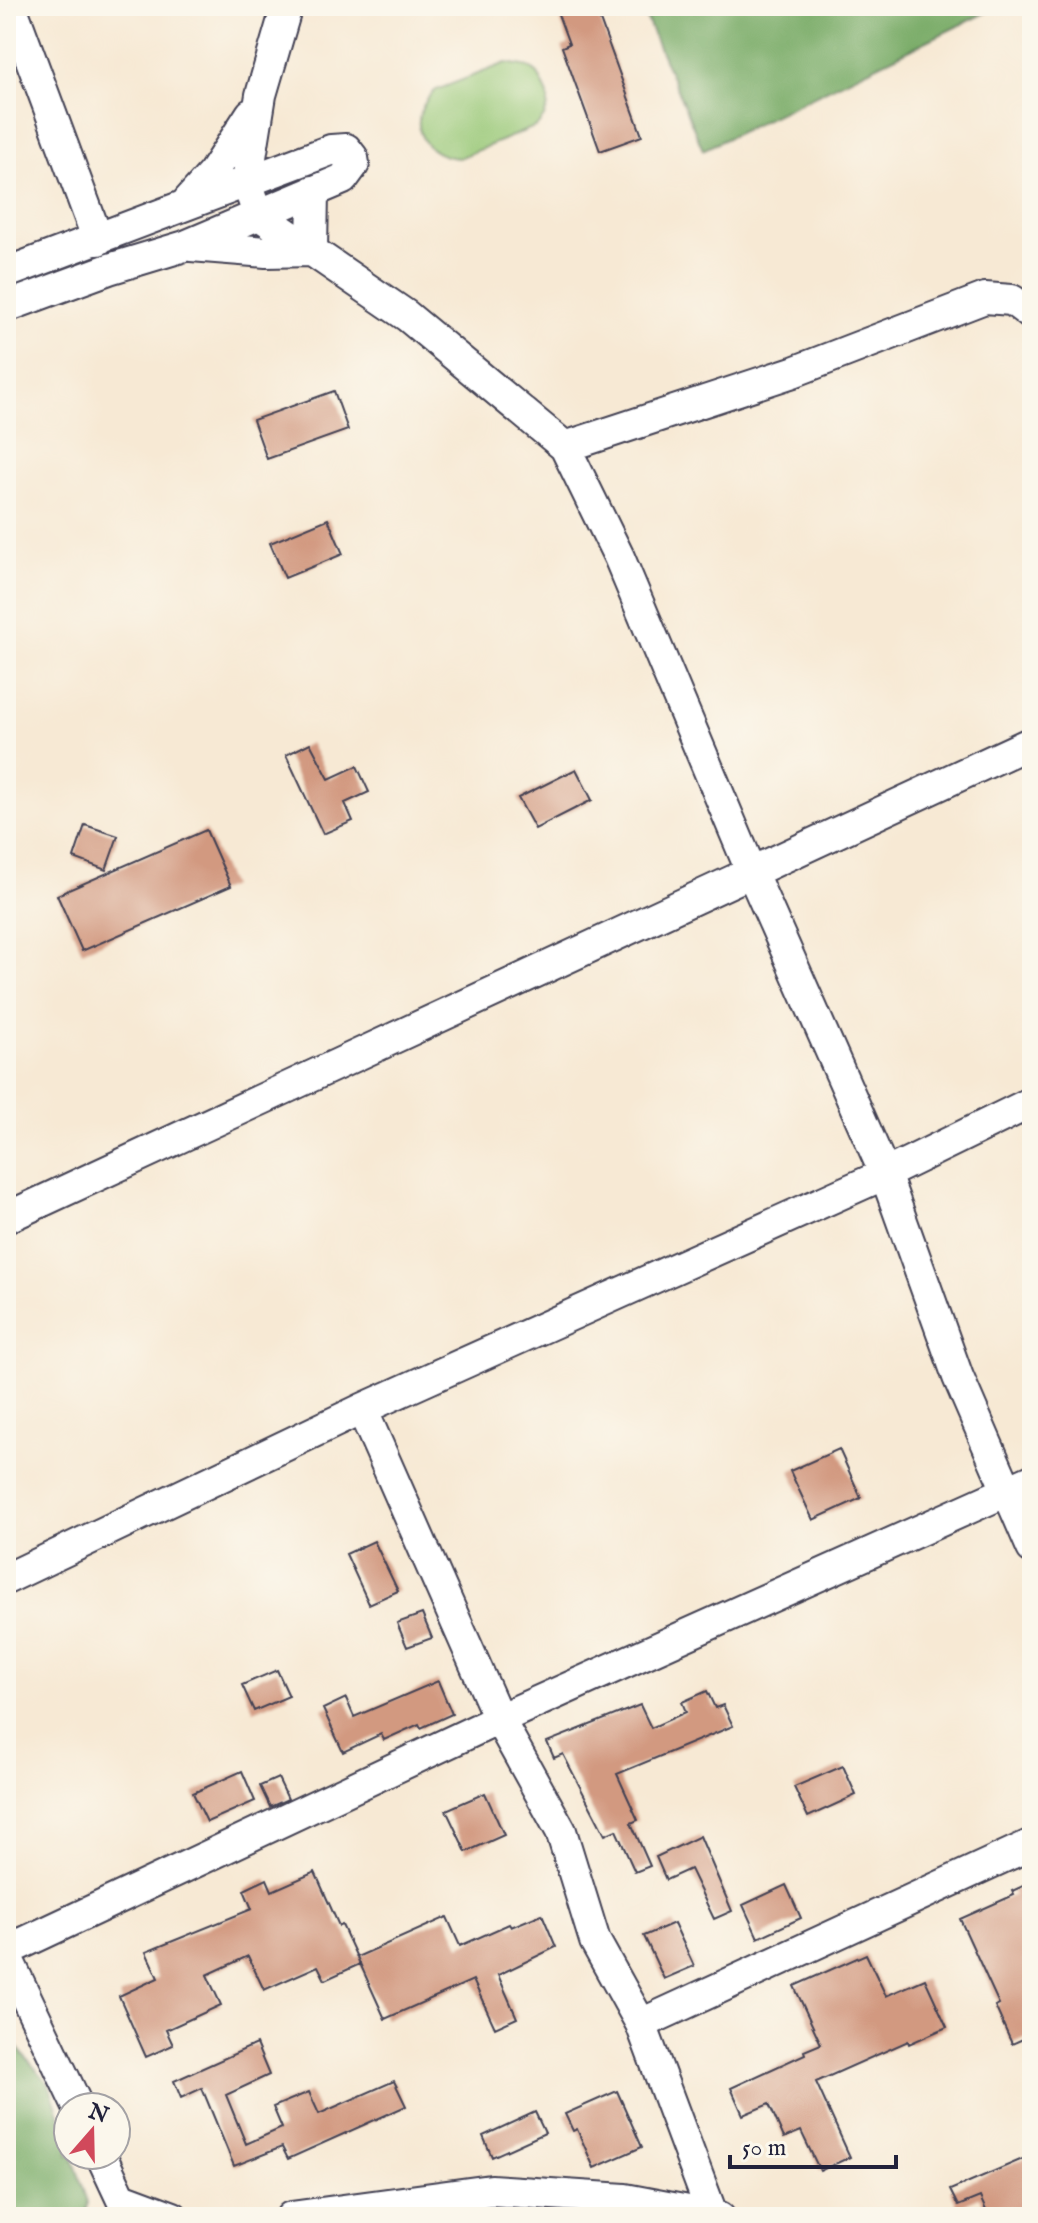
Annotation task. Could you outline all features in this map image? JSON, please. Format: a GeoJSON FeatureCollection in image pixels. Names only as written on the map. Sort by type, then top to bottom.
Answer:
{"type":"FeatureCollection","features":[{"type":"Feature","properties":{"kind":"street"},"geometry":{"type":"LineString","coordinates":[[11,6],[98,240]]}},
{"type":"Feature","properties":{"kind":"street"},"geometry":{"type":"LineString","coordinates":[[287,6],[261,95],[247,182],[258,214],[407,316],[565,447],[619,557],[752,873],[885,1174],[958,1377],[1020,1486],[1032,1548]]}},
{"type":"Feature","properties":{"kind":"street"},"geometry":{"type":"LineString","coordinates":[[181,208],[229,152],[261,95]]}},
{"type":"Feature","properties":{"kind":"street"},"geometry":{"type":"LineString","coordinates":[[261,95],[275,141],[302,161]]}},
{"type":"Feature","properties":{"kind":"street"},"geometry":{"type":"LineString","coordinates":[[6,273],[331,150],[346,149],[353,158],[354,164],[343,179],[185,246],[109,269],[6,307]]}},
{"type":"Feature","properties":{"kind":"street"},"geometry":{"type":"LineString","coordinates":[[312,251],[313,191]]}},
{"type":"Feature","properties":{"kind":"street"},"geometry":{"type":"LineString","coordinates":[[185,246],[266,252],[312,251]]}},
{"type":"Feature","properties":{"kind":"street"},"geometry":{"type":"LineString","coordinates":[[565,447],[793,372],[985,298],[1012,300],[1032,315]]}},
{"type":"Feature","properties":{"kind":"street"},"geometry":{"type":"LineString","coordinates":[[6,1218],[1032,742]]}},
{"type":"Feature","properties":{"kind":"street"},"geometry":{"type":"LineString","coordinates":[[6,1579],[362,1409],[885,1174],[1032,1102]]}},
{"type":"Feature","properties":{"kind":"street"},"geometry":{"type":"LineString","coordinates":[[291,2217],[491,2190],[625,2199],[716,2216],[641,2024],[595,1941],[561,1831],[499,1719],[362,1409]]}},
{"type":"Feature","properties":{"kind":"street"},"geometry":{"type":"LineString","coordinates":[[71,2091],[6,1953],[499,1719],[1020,1486]]}},
{"type":"Feature","properties":{"kind":"street"},"geometry":{"type":"LineString","coordinates":[[641,2024],[1032,1844]]}},
{"type":"Feature","properties":{"kind":"street"},"geometry":{"type":"LineString","coordinates":[[109,2171],[126,2208],[173,2217]]}},
{"type":"Feature","properties":{"kind":"green space"},"geometry":{"type":"Polygon","coordinates":[[[641,6],[999,6],[703,150],[641,6]]]}},
{"type":"Feature","properties":{"kind":"green space"},"geometry":{"type":"Polygon","coordinates":[[[506,63],[529,67],[538,74],[548,95],[548,106],[537,126],[459,158],[445,156],[426,143],[420,133],[421,112],[436,90],[506,63]]]}},
{"type":"Feature","properties":{"kind":"green space"},"geometry":{"type":"Polygon","coordinates":[[[6,2035],[49,2084],[52,2093],[52,2171],[77,2171],[88,2202],[86,2217],[6,2217],[6,2035]]]}},
{"type":"Feature","properties":{"kind":"building"},"geometry":{"type":"Polygon","coordinates":[[[555,6],[595,6],[642,136],[600,151],[562,47],[569,44],[555,6]]]}},
{"type":"Feature","properties":{"kind":"building"},"geometry":{"type":"Polygon","coordinates":[[[334,391],[348,430],[267,459],[253,420],[334,391]]]}},
{"type":"Feature","properties":{"kind":"building"},"geometry":{"type":"Polygon","coordinates":[[[328,519],[343,554],[285,578],[270,543],[328,519]]]}},
{"type":"Feature","properties":{"kind":"building"},"geometry":{"type":"Polygon","coordinates":[[[310,743],[329,779],[357,766],[369,792],[345,803],[353,821],[323,834],[286,755],[310,743]]]}},
{"type":"Feature","properties":{"kind":"building"},"geometry":{"type":"Polygon","coordinates":[[[576,769],[592,800],[535,829],[518,798],[576,769]]]}},
{"type":"Feature","properties":{"kind":"building"},"geometry":{"type":"Polygon","coordinates":[[[85,825],[118,836],[106,870],[74,858],[85,825]]]}},
{"type":"Feature","properties":{"kind":"building"},"geometry":{"type":"Polygon","coordinates":[[[206,830],[231,886],[82,951],[57,895],[206,830]]]}},
{"type":"Feature","properties":{"kind":"building"},"geometry":{"type":"Polygon","coordinates":[[[839,1449],[861,1498],[813,1520],[790,1471],[839,1449]]]}},
{"type":"Feature","properties":{"kind":"building"},"geometry":{"type":"Polygon","coordinates":[[[374,1541],[398,1591],[369,1604],[346,1554],[374,1541]]]}},
{"type":"Feature","properties":{"kind":"building"},"geometry":{"type":"Polygon","coordinates":[[[422,1614],[432,1638],[407,1647],[397,1623],[422,1614]]]}},
{"type":"Feature","properties":{"kind":"building"},"geometry":{"type":"Polygon","coordinates":[[[277,1670],[289,1696],[254,1711],[242,1685],[277,1670]]]}},
{"type":"Feature","properties":{"kind":"building"},"geometry":{"type":"Polygon","coordinates":[[[438,1681],[452,1714],[421,1728],[419,1724],[384,1740],[381,1734],[343,1752],[323,1709],[346,1698],[354,1717],[438,1681]]]}},
{"type":"Feature","properties":{"kind":"building"},"geometry":{"type":"Polygon","coordinates":[[[707,1691],[715,1708],[723,1705],[733,1726],[617,1774],[638,1820],[631,1823],[650,1866],[635,1872],[616,1830],[605,1835],[563,1754],[554,1758],[547,1742],[640,1705],[651,1728],[686,1712],[682,1702],[707,1691]]]}},
{"type":"Feature","properties":{"kind":"building"},"geometry":{"type":"Polygon","coordinates":[[[843,1766],[856,1795],[808,1817],[794,1787],[843,1766]]]}},
{"type":"Feature","properties":{"kind":"building"},"geometry":{"type":"Polygon","coordinates":[[[242,1771],[255,1801],[207,1822],[193,1793],[242,1771]]]}},
{"type":"Feature","properties":{"kind":"building"},"geometry":{"type":"Polygon","coordinates":[[[278,1778],[288,1799],[270,1807],[260,1786],[278,1778]]]}},
{"type":"Feature","properties":{"kind":"building"},"geometry":{"type":"Polygon","coordinates":[[[485,1793],[504,1835],[466,1852],[446,1810],[485,1793]]]}},
{"type":"Feature","properties":{"kind":"building"},"geometry":{"type":"Polygon","coordinates":[[[700,1836],[732,1911],[714,1919],[690,1869],[666,1880],[656,1857],[700,1836]]]}},
{"type":"Feature","properties":{"kind":"building"},"geometry":{"type":"Polygon","coordinates":[[[315,1872],[360,1964],[325,1980],[318,1966],[264,1990],[248,1956],[207,1975],[221,2005],[166,2030],[173,2045],[146,2057],[119,1996],[158,1978],[146,1952],[252,1909],[244,1890],[267,1879],[272,1891],[315,1872]]]}},
{"type":"Feature","properties":{"kind":"building"},"geometry":{"type":"Polygon","coordinates":[[[1032,1882],[1032,2035],[1012,2044],[995,2006],[999,2004],[960,1919],[1014,1895],[1012,1891],[1032,1882]]]}},
{"type":"Feature","properties":{"kind":"building"},"geometry":{"type":"Polygon","coordinates":[[[786,1885],[801,1918],[758,1938],[743,1905],[786,1885]]]}},
{"type":"Feature","properties":{"kind":"building"},"geometry":{"type":"Polygon","coordinates":[[[542,1914],[556,1947],[498,1975],[517,2018],[495,2028],[473,1980],[385,2019],[357,1957],[447,1917],[460,1946],[509,1924],[511,1927],[542,1914]]]}},
{"type":"Feature","properties":{"kind":"building"},"geometry":{"type":"Polygon","coordinates":[[[674,1923],[694,1966],[664,1979],[644,1936],[674,1923]]]}},
{"type":"Feature","properties":{"kind":"building"},"geometry":{"type":"Polygon","coordinates":[[[866,1954],[886,1996],[925,1979],[947,2027],[816,2082],[850,2157],[820,2171],[801,2131],[784,2138],[769,2104],[743,2115],[731,2088],[821,2044],[794,1986],[866,1954]]]}},
{"type":"Feature","properties":{"kind":"building"},"geometry":{"type":"Polygon","coordinates":[[[256,2044],[269,2075],[226,2095],[246,2144],[282,2128],[273,2107],[309,2092],[319,2114],[394,2081],[406,2106],[288,2159],[282,2147],[234,2166],[202,2088],[181,2098],[174,2081],[256,2044]]]}},
{"type":"Feature","properties":{"kind":"building"},"geometry":{"type":"Polygon","coordinates":[[[617,2091],[642,2147],[594,2168],[577,2129],[573,2131],[565,2114],[617,2091]]]}},
{"type":"Feature","properties":{"kind":"building"},"geometry":{"type":"Polygon","coordinates":[[[535,2112],[545,2133],[492,2157],[483,2136],[535,2112]]]}},
{"type":"Feature","properties":{"kind":"building"},"geometry":{"type":"Polygon","coordinates":[[[1032,2155],[1032,2217],[989,2217],[980,2197],[958,2206],[950,2190],[1032,2155]]]}}]}
